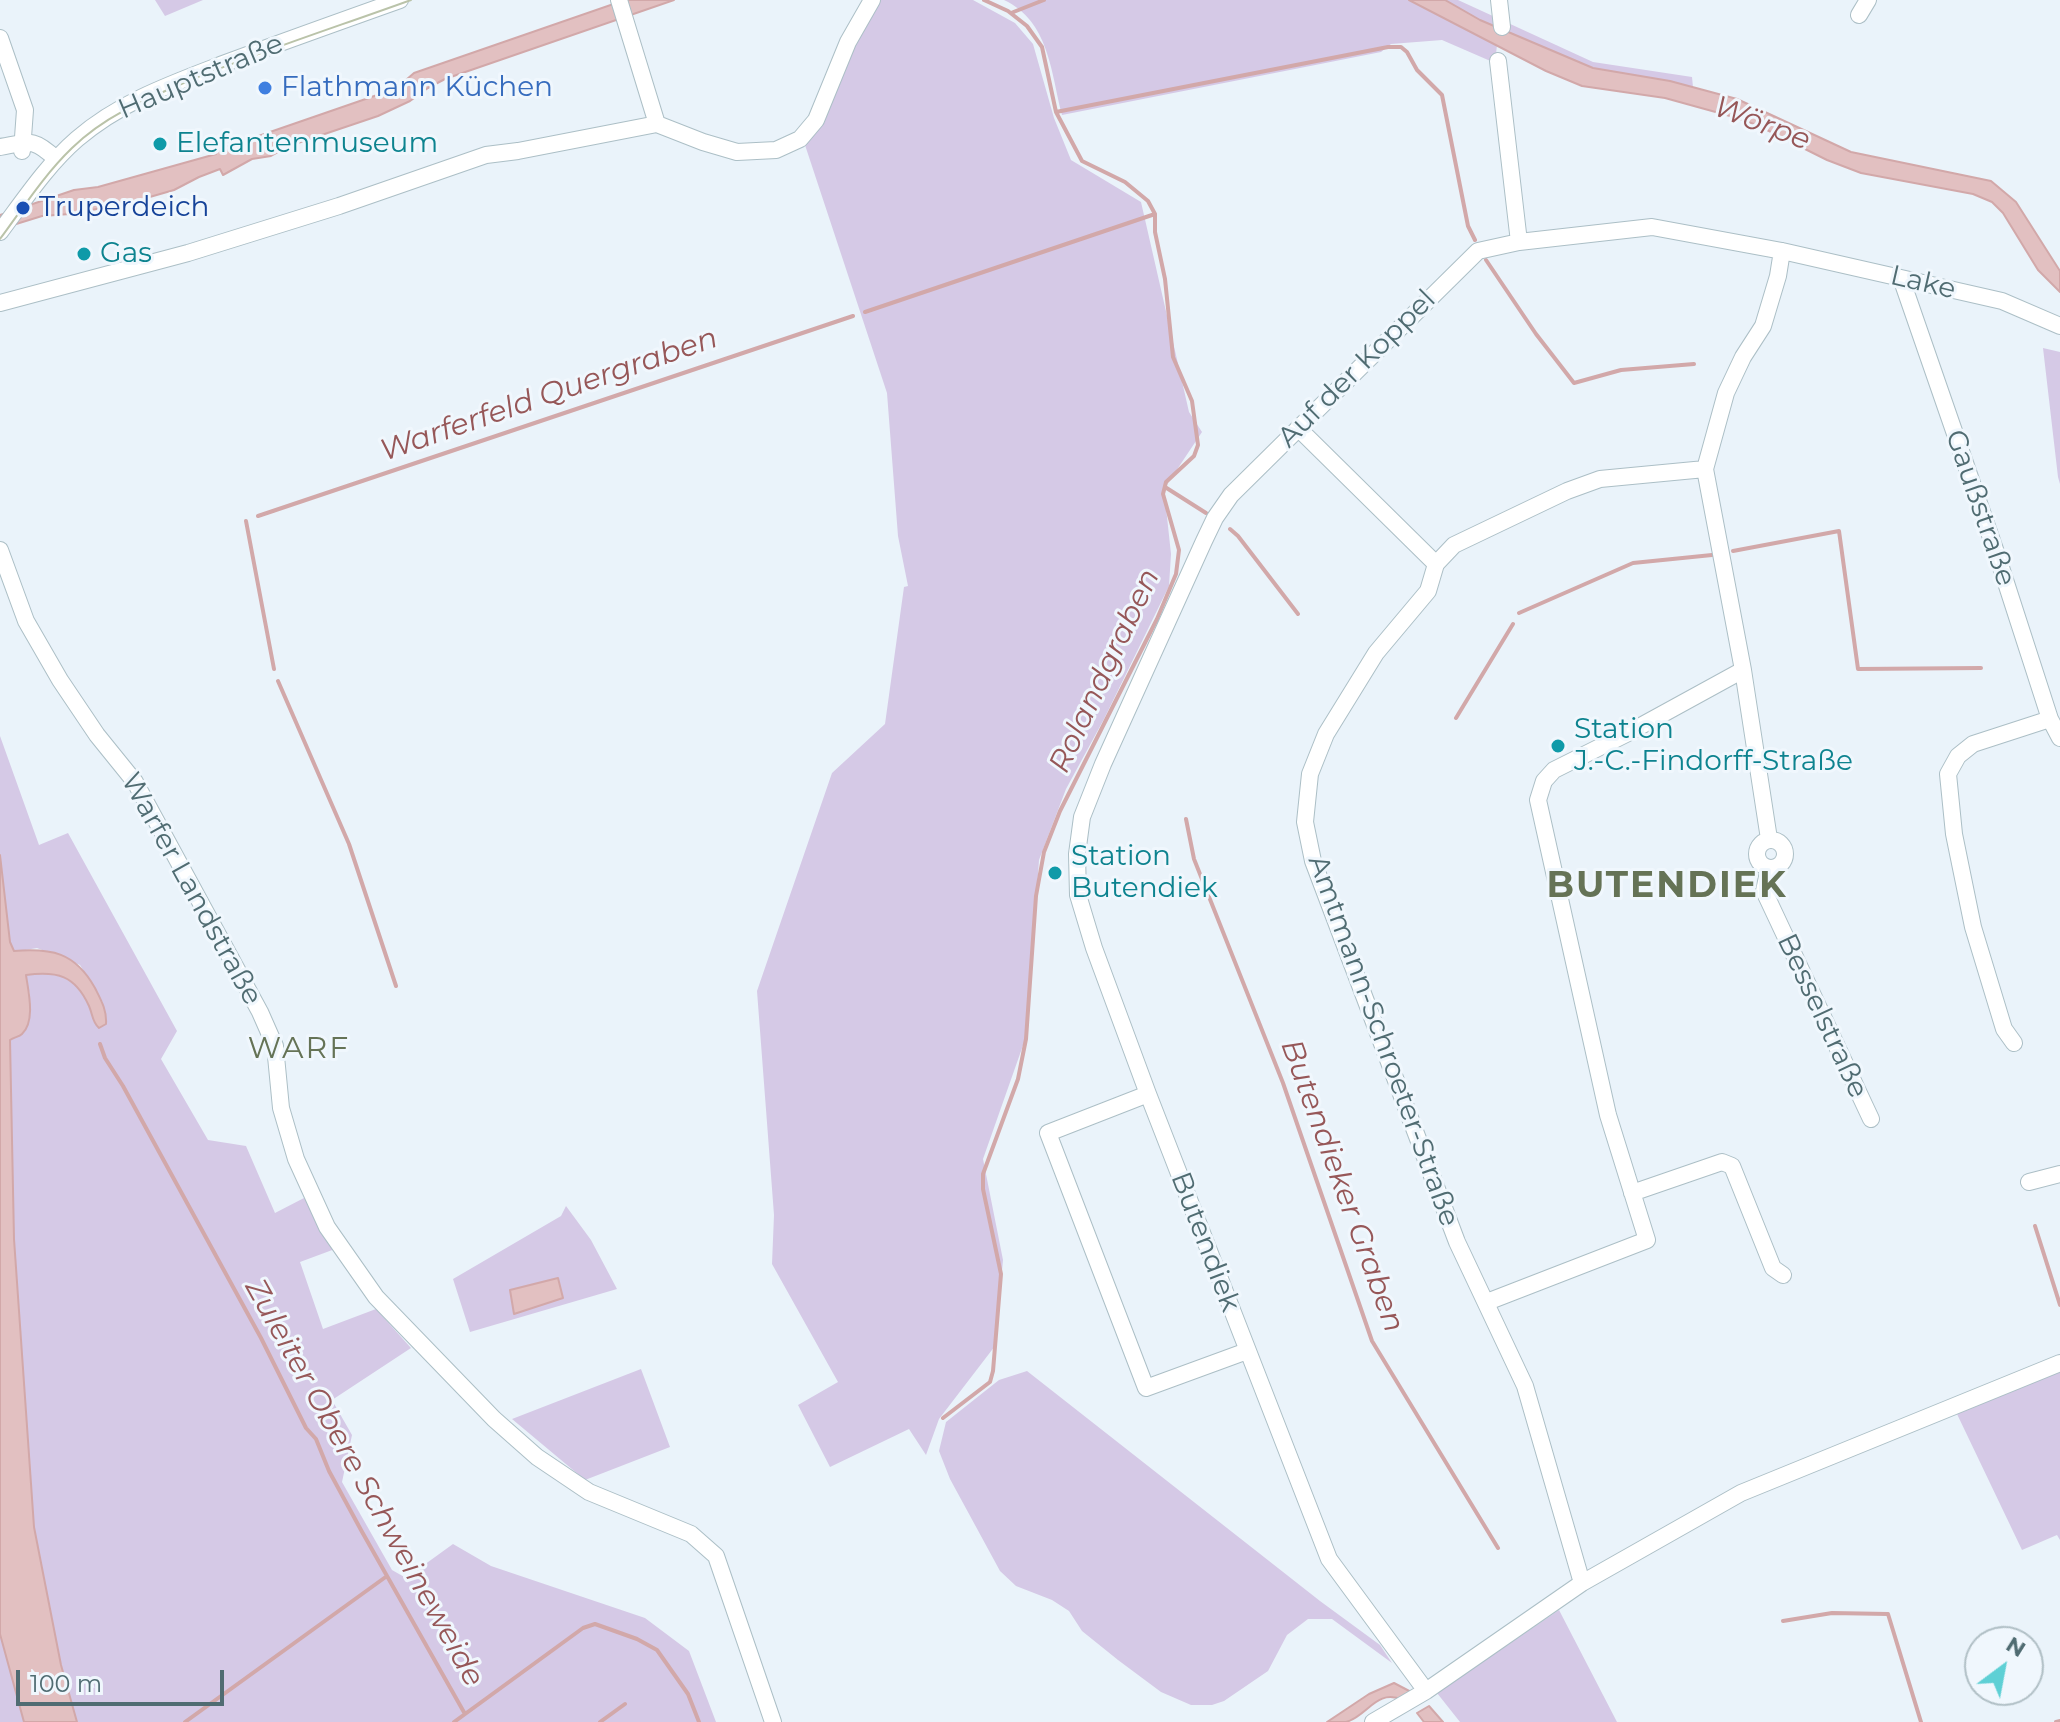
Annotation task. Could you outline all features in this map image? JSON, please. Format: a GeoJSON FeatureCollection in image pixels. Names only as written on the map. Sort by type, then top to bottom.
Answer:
{"type":"FeatureCollection","features":[{"type":"Feature","properties":{"kind":"street","name":"Hauptstraße"},"geometry":{"type":"LineString","coordinates":[[1,231],[51,166],[89,129],[137,99],[400,0]]}},
{"type":"Feature","properties":{"kind":"street"},"geometry":{"type":"LineString","coordinates":[[0,303],[188,253],[339,206],[486,155],[657,124],[737,152],[776,150],[800,139],[816,120],[848,42],[872,0]]}},
{"type":"Feature","properties":{"kind":"street"},"geometry":{"type":"LineString","coordinates":[[1499,0],[1502,27]]}},
{"type":"Feature","properties":{"kind":"street"},"geometry":{"type":"LineString","coordinates":[[1859,15],[1868,0]]}},
{"type":"Feature","properties":{"kind":"street"},"geometry":{"type":"LineString","coordinates":[[621,6],[657,124]]}},
{"type":"Feature","properties":{"kind":"street"},"geometry":{"type":"LineString","coordinates":[[0,38],[25,110],[14,146],[51,166]]}},
{"type":"Feature","properties":{"kind":"street"},"geometry":{"type":"LineString","coordinates":[[1498,61],[1519,242]]}},
{"type":"Feature","properties":{"kind":"street","name":"Auf der Koppel"},"geometry":{"type":"LineString","coordinates":[[1103,764],[1215,518],[1231,495],[1478,251],[1519,242],[1652,227],[1782,251]]}},
{"type":"Feature","properties":{"kind":"street"},"geometry":{"type":"LineString","coordinates":[[1298,428],[1436,564],[1454,545],[1567,491],[1600,479],[1705,469],[1726,393],[1743,357],[1763,326],[1782,251]]}},
{"type":"Feature","properties":{"kind":"street","name":"Lake"},"geometry":{"type":"LineString","coordinates":[[1782,251],[2002,301],[2060,326]]}},
{"type":"Feature","properties":{"kind":"street","name":"Gaußstraße"},"geometry":{"type":"LineString","coordinates":[[1901,278],[2050,719],[2060,738]]}},
{"type":"Feature","properties":{"kind":"street","name":"Besselstraße"},"geometry":{"type":"LineString","coordinates":[[1705,469],[1743,670],[1769,839],[1759,845],[1757,856],[1762,865],[1769,868],[1764,891],[1871,1119]]}},
{"type":"Feature","properties":{"kind":"street","name":"Warfer Landstraße"},"geometry":{"type":"LineString","coordinates":[[0,550],[26,621],[82,713],[135,782],[260,1012],[275,1046],[281,1108],[296,1159],[327,1227],[390,1312],[494,1419],[537,1457],[589,1492],[691,1534],[716,1556],[773,1722]]}},
{"type":"Feature","properties":{"kind":"street","name":"Amtmann-Schroeter-Straße"},"geometry":{"type":"LineString","coordinates":[[1436,564],[1428,591],[1376,653],[1326,734],[1310,774],[1305,822],[1313,861],[1457,1242],[1525,1386],[1582,1583]]}},
{"type":"Feature","properties":{"kind":"street"},"geometry":{"type":"LineString","coordinates":[[1487,1302],[1647,1240],[1608,1115],[1584,1015],[1538,800],[1544,781],[1554,770],[1743,670]]}},
{"type":"Feature","properties":{"kind":"street"},"geometry":{"type":"LineString","coordinates":[[2014,1043],[2004,1029],[1973,927],[1948,800],[1948,774],[1958,756],[1973,744],[2050,719]]}},
{"type":"Feature","properties":{"kind":"street","name":"Butendiek"},"geometry":{"type":"LineString","coordinates":[[1103,764],[1082,817],[1077,854],[1078,895],[1094,948],[1329,1559],[1426,1691]]}},
{"type":"Feature","properties":{"kind":"street"},"geometry":{"type":"LineString","coordinates":[[1148,1094],[1048,1133],[1146,1388],[1247,1351]]}},
{"type":"Feature","properties":{"kind":"street"},"geometry":{"type":"LineString","coordinates":[[1632,1193],[1722,1162],[1732,1166],[1773,1268],[1783,1275]]}},
{"type":"Feature","properties":{"kind":"street"},"geometry":{"type":"LineString","coordinates":[[2029,1182],[2060,1174]]}},
{"type":"Feature","properties":{"kind":"street"},"geometry":{"type":"LineString","coordinates":[[1373,1722],[1426,1691],[1582,1583],[1741,1493],[2060,1363]]}},
{"type":"Feature","properties":{"kind":"shaded area"},"geometry":{"type":"Polygon","coordinates":[[[155,0],[203,0],[165,16],[155,0]]]}},
{"type":"Feature","properties":{"kind":"shaded area"},"geometry":{"type":"Polygon","coordinates":[[[881,0],[973,0],[1015,23],[1033,44],[1054,118],[1071,160],[1141,202],[1189,412],[1202,432],[1164,489],[1171,554],[1169,586],[1066,789],[1039,860],[1027,1034],[983,1159],[1003,1260],[995,1346],[939,1419],[926,1455],[909,1429],[830,1467],[798,1405],[838,1382],[772,1264],[774,1215],[757,991],[832,773],[885,724],[904,587],[908,586],[898,536],[887,393],[805,145],[862,29],[881,0]]]}},
{"type":"Feature","properties":{"kind":"shaded area"},"geometry":{"type":"Polygon","coordinates":[[[1004,0],[1409,0],[1497,45],[1495,63],[1442,40],[1391,44],[1381,52],[1062,115],[1051,65],[1039,34],[1019,9],[1004,0]]]}},
{"type":"Feature","properties":{"kind":"shaded area"},"geometry":{"type":"Polygon","coordinates":[[[1445,0],[1458,0],[1593,62],[1692,77],[1693,87],[1593,68],[1480,20],[1445,0]]]}},
{"type":"Feature","properties":{"kind":"shaded area"},"geometry":{"type":"Polygon","coordinates":[[[2043,348],[2060,352],[2060,484],[2058,477],[2043,348]]]}},
{"type":"Feature","properties":{"kind":"shaded area"},"geometry":{"type":"Polygon","coordinates":[[[0,736],[39,845],[68,833],[177,1031],[161,1059],[208,1140],[246,1146],[275,1213],[304,1198],[335,1249],[300,1262],[323,1329],[376,1309],[411,1348],[332,1400],[352,1435],[342,1482],[392,1570],[406,1578],[453,1544],[491,1566],[645,1618],[689,1651],[716,1722],[77,1722],[61,1665],[34,1527],[14,1239],[10,1039],[30,995],[25,975],[49,974],[67,979],[81,992],[92,1013],[103,1003],[80,965],[37,948],[14,952],[10,942],[0,855],[0,736]]]}},
{"type":"Feature","properties":{"kind":"shaded area"},"geometry":{"type":"Polygon","coordinates":[[[566,1206],[591,1240],[617,1289],[470,1332],[453,1279],[561,1216],[566,1206]]]}},
{"type":"Feature","properties":{"kind":"shaded area"},"geometry":{"type":"Polygon","coordinates":[[[641,1369],[670,1447],[585,1480],[512,1419],[641,1369]]]}},
{"type":"Feature","properties":{"kind":"shaded area"},"geometry":{"type":"Polygon","coordinates":[[[2060,1369],[2060,1540],[2057,1535],[2022,1550],[1957,1414],[2060,1369]]]}},
{"type":"Feature","properties":{"kind":"shaded area"},"geometry":{"type":"Polygon","coordinates":[[[1027,1371],[1380,1645],[1392,1663],[1332,1619],[1308,1619],[1287,1635],[1268,1671],[1224,1701],[1212,1705],[1191,1705],[1161,1692],[1118,1660],[1082,1631],[1069,1611],[1052,1600],[1016,1586],[1000,1571],[950,1479],[939,1451],[946,1422],[999,1380],[1027,1371]]]}},
{"type":"Feature","properties":{"kind":"shaded area"},"geometry":{"type":"Polygon","coordinates":[[[1559,1610],[1617,1722],[1460,1722],[1437,1693],[1559,1610]]]}},
{"type":"Feature","properties":{"kind":"shaded area"},"geometry":{"type":"Polygon","coordinates":[[[0,1634],[24,1722],[0,1722],[0,1634]]]}},
{"type":"Feature","properties":{"kind":"water"},"geometry":{"type":"Polygon","coordinates":[[[625,0],[674,0],[445,79],[378,116],[289,146],[271,156],[252,159],[223,175],[220,169],[174,190],[129,203],[42,216],[0,229],[0,215],[74,190],[98,187],[216,154],[215,151],[383,93],[399,86],[414,73],[625,0]]]}},
{"type":"Feature","properties":{"kind":"water","name":"Wörpe"},"geometry":{"type":"Polygon","coordinates":[[[1409,0],[1445,0],[1480,20],[1593,68],[1670,81],[1737,99],[1851,152],[1991,181],[2016,202],[2060,271],[2060,292],[2038,270],[2003,213],[1992,202],[1973,194],[1861,173],[1827,160],[1757,125],[1730,116],[1665,98],[1582,86],[1546,71],[1409,0]]]}},
{"type":"Feature","properties":{"kind":"water"},"geometry":{"type":"Polygon","coordinates":[[[0,855],[10,942],[14,951],[39,950],[70,960],[95,988],[106,1019],[106,1024],[99,1028],[84,996],[64,977],[26,975],[29,1021],[22,1034],[10,1040],[14,1239],[34,1527],[61,1665],[77,1722],[24,1722],[0,1634],[0,855]]]}},
{"type":"Feature","properties":{"kind":"water"},"geometry":{"type":"Polygon","coordinates":[[[558,1278],[563,1298],[514,1314],[510,1290],[558,1278]]]}},
{"type":"Feature","properties":{"kind":"water"},"geometry":{"type":"Polygon","coordinates":[[[1394,1683],[1415,1694],[1403,1700],[1394,1697],[1379,1700],[1346,1722],[1327,1722],[1369,1694],[1394,1683]]]}},
{"type":"Feature","properties":{"kind":"water"},"geometry":{"type":"Polygon","coordinates":[[[1429,1706],[1443,1722],[1424,1722],[1417,1713],[1429,1706]]]}},
{"type":"Feature","properties":{"kind":"waterway","name":"Rolandgraben"},"geometry":{"type":"LineString","coordinates":[[943,1418],[990,1382],[993,1371],[1001,1274],[983,1189],[983,1174],[1018,1079],[1026,1039],[1036,896],[1044,852],[1060,811],[1157,619],[1176,574],[1179,550],[1163,494],[1166,482],[1194,456],[1198,445],[1192,401],[1173,357],[1155,214],[1148,201],[1125,182],[1082,161],[1056,112],[1042,47],[1027,26],[1008,11],[984,0]]}},
{"type":"Feature","properties":{"kind":"waterway"},"geometry":{"type":"LineString","coordinates":[[1011,13],[1044,0]]}},
{"type":"Feature","properties":{"kind":"waterway"},"geometry":{"type":"LineString","coordinates":[[1056,112],[1388,47],[1401,47],[1417,70],[1442,95],[1468,226],[1475,240]]}},
{"type":"Feature","properties":{"kind":"waterway","name":"Warferfeld Quergraben"},"geometry":{"type":"LineString","coordinates":[[865,312],[1155,214]]}},
{"type":"Feature","properties":{"kind":"waterway"},"geometry":{"type":"LineString","coordinates":[[1486,260],[1574,383],[1621,370],[1694,364]]}},
{"type":"Feature","properties":{"kind":"waterway","name":"Warferfeld Quergraben"},"geometry":{"type":"LineString","coordinates":[[258,516],[853,316]]}},
{"type":"Feature","properties":{"kind":"waterway"},"geometry":{"type":"LineString","coordinates":[[1165,487],[1206,513]]}},
{"type":"Feature","properties":{"kind":"waterway","name":"Warferfeld Quergraben"},"geometry":{"type":"LineString","coordinates":[[246,521],[274,669]]}},
{"type":"Feature","properties":{"kind":"waterway"},"geometry":{"type":"LineString","coordinates":[[1230,529],[1298,614]]}},
{"type":"Feature","properties":{"kind":"waterway"},"geometry":{"type":"LineString","coordinates":[[1733,551],[1839,531],[1858,669],[1981,668]]}},
{"type":"Feature","properties":{"kind":"waterway"},"geometry":{"type":"LineString","coordinates":[[1519,613],[1633,563],[1712,555]]}},
{"type":"Feature","properties":{"kind":"waterway"},"geometry":{"type":"LineString","coordinates":[[1456,718],[1513,624]]}},
{"type":"Feature","properties":{"kind":"waterway","name":"Warferfeld Quergraben"},"geometry":{"type":"LineString","coordinates":[[278,681],[349,844],[396,986]]}},
{"type":"Feature","properties":{"kind":"waterway","name":"Butendieker Graben"},"geometry":{"type":"LineString","coordinates":[[1186,819],[1194,859],[1283,1083],[1372,1341],[1498,1548]]}},
{"type":"Feature","properties":{"kind":"waterway","name":"Zuleiter Obere Schweineweide"},"geometry":{"type":"LineString","coordinates":[[100,1044],[261,1338],[306,1428],[316,1439],[329,1471],[361,1530],[465,1714]]}},
{"type":"Feature","properties":{"kind":"waterway"},"geometry":{"type":"LineString","coordinates":[[2035,1226],[2060,1305]]}},
{"type":"Feature","properties":{"kind":"waterway"},"geometry":{"type":"LineString","coordinates":[[185,1722],[387,1576]]}},
{"type":"Feature","properties":{"kind":"waterway"},"geometry":{"type":"LineString","coordinates":[[1783,1621],[1832,1613],[1888,1614],[1921,1722]]}},
{"type":"Feature","properties":{"kind":"waterway","name":"Zuleiter Obere Schweineweide"},"geometry":{"type":"LineString","coordinates":[[454,1722],[583,1628],[595,1624],[637,1639],[657,1650],[688,1694],[699,1722]]}},
{"type":"Feature","properties":{"kind":"waterway"},"geometry":{"type":"LineString","coordinates":[[600,1722],[625,1704]]}},
{"type":"Feature","properties":{"kind":"waterway"},"geometry":{"type":"LineString","coordinates":[[2056,1722],[2060,1721]]}},
{"type":"Feature","properties":{"kind":"tram line"},"geometry":{"type":"LineString","coordinates":[[0,239],[62,158],[85,136],[114,116],[220,68],[411,0]]}},
{"type":"Feature","properties":{"kind":"place","name":"Flathmann Küchen"},"geometry":{"type":"Point","coordinates":[265,88]}},
{"type":"Feature","properties":{"kind":"place","name":"Elefantenmuseum"},"geometry":{"type":"Point","coordinates":[160,144]}},
{"type":"Feature","properties":{"kind":"place","name":"Truperdeich"},"geometry":{"type":"Point","coordinates":[23,208]}},
{"type":"Feature","properties":{"kind":"place","name":"Gas"},"geometry":{"type":"Point","coordinates":[84,254]}},
{"type":"Feature","properties":{"kind":"place","name":"Station J.-C.-Findorff-Straße"},"geometry":{"type":"Point","coordinates":[1558,746]}},
{"type":"Feature","properties":{"kind":"place","name":"Station Butendiek"},"geometry":{"type":"Point","coordinates":[1055,873]}},
{"type":"Feature","properties":{"kind":"district","name":"BUTENDIEK"},"geometry":{"type":"Point","coordinates":[1667,886]}},
{"type":"Feature","properties":{"kind":"district","name":"WARF"},"geometry":{"type":"Point","coordinates":[299,1049]}}]}
